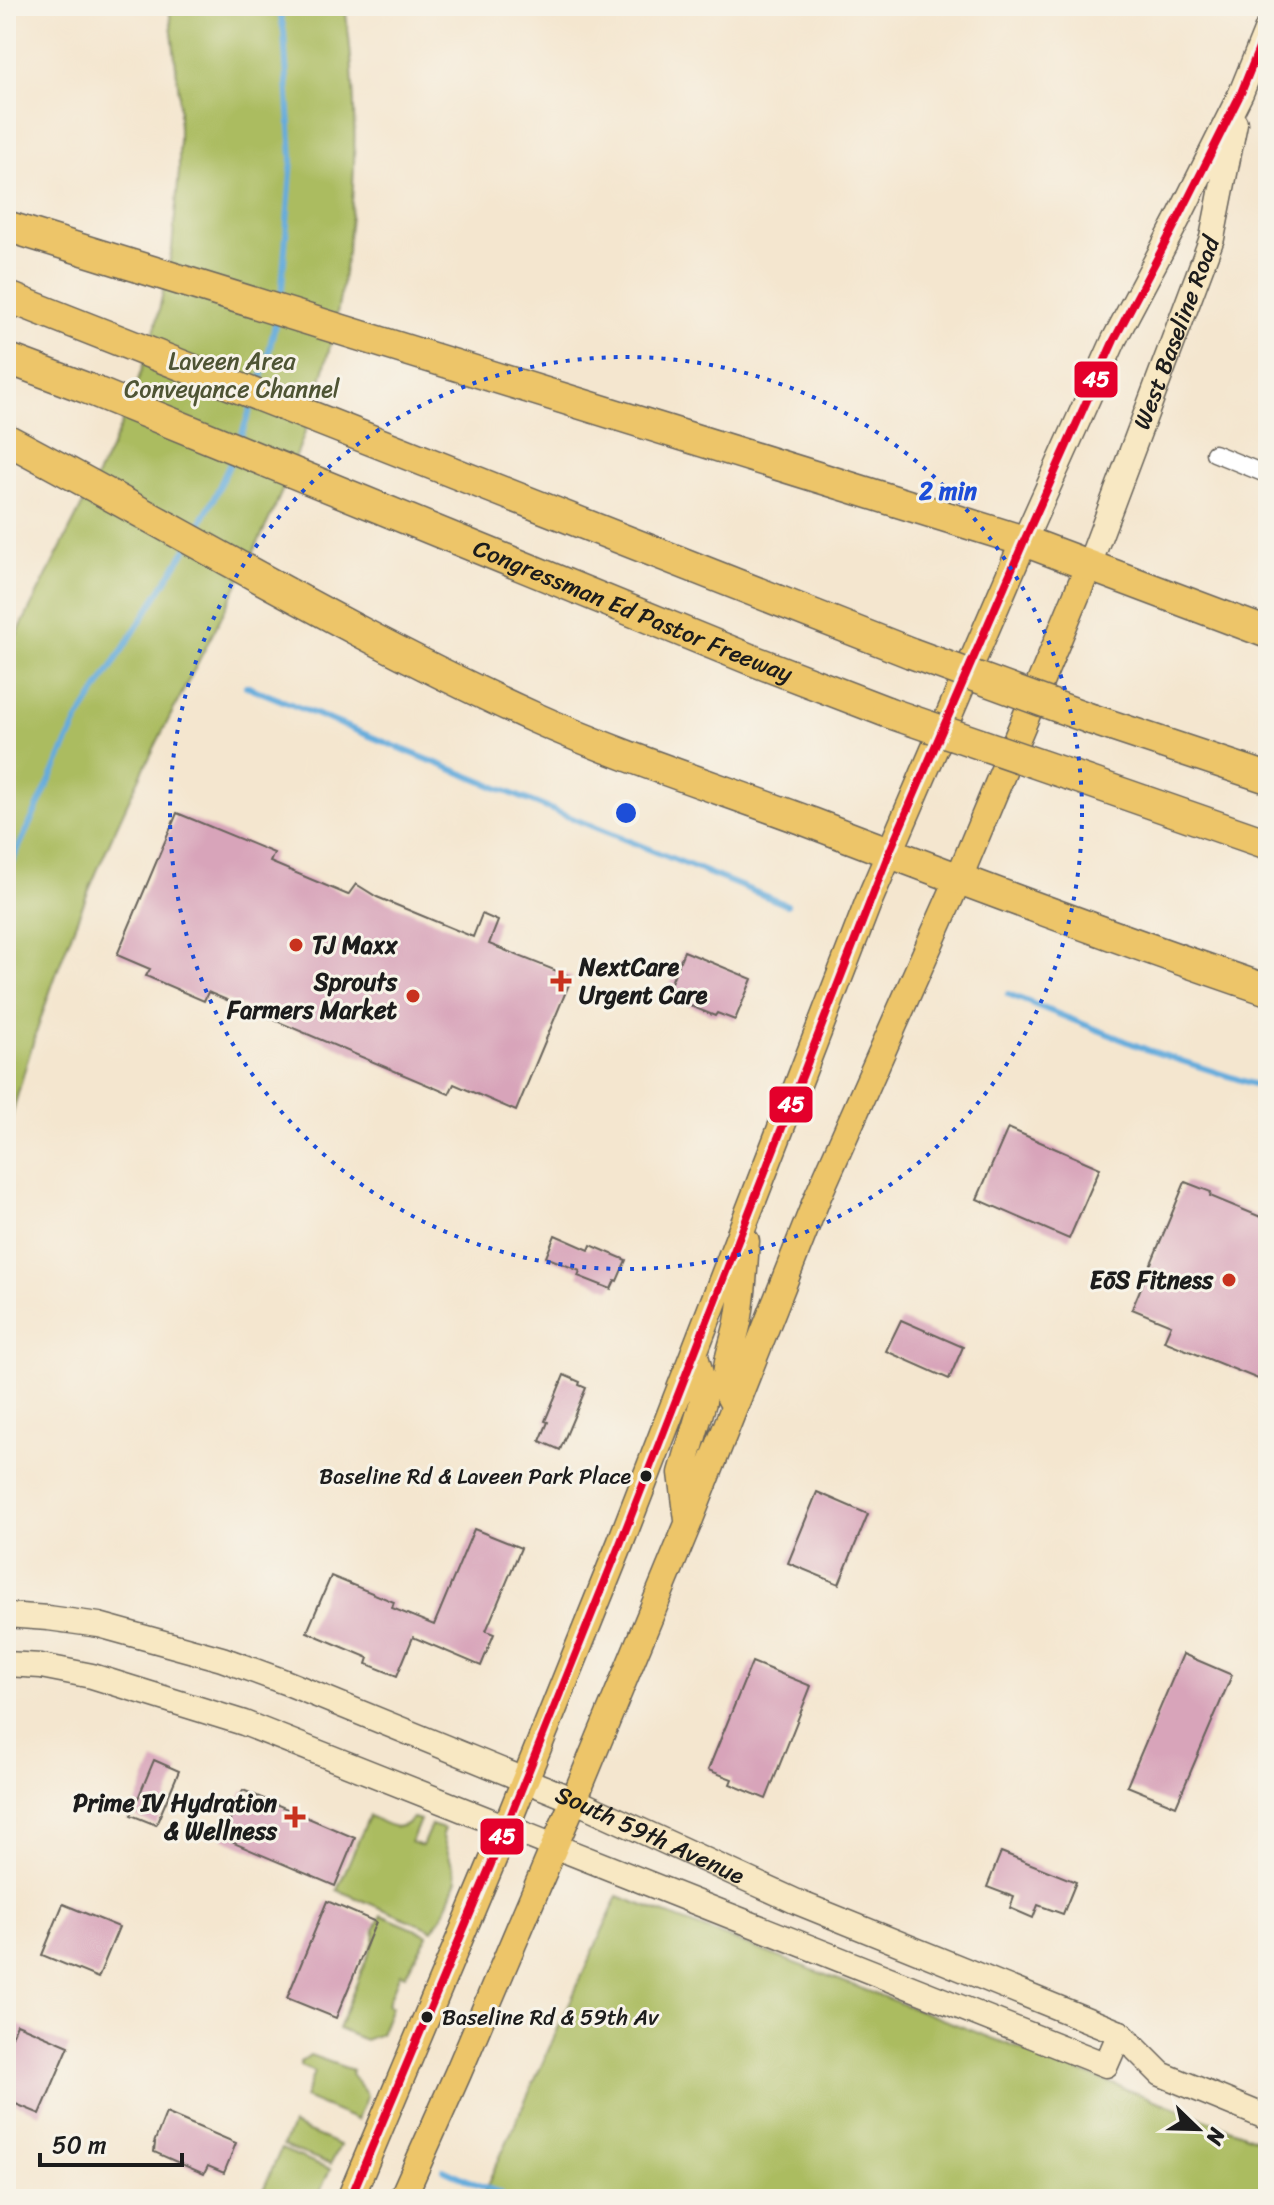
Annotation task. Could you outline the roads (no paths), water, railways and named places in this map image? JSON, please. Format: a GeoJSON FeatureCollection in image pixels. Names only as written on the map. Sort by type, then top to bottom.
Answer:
{"type":"FeatureCollection","features":[{"type":"Feature","properties":{"kind":"highway"},"geometry":{"type":"LineString","coordinates":[[6,226],[1024,541],[1268,633]]}},
{"type":"Feature","properties":{"kind":"highway"},"geometry":{"type":"LineString","coordinates":[[6,296],[911,653],[1091,719],[1268,778]]}},
{"type":"Feature","properties":{"kind":"highway","name":"Congressman Ed Pastor Freeway"},"geometry":{"type":"LineString","coordinates":[[6,358],[887,712],[1268,844]]}},
{"type":"Feature","properties":{"kind":"highway"},"geometry":{"type":"LineString","coordinates":[[6,439],[370,638],[535,718],[958,880],[1268,990]]}},
{"type":"Feature","properties":{"kind":"main road","name":"West Baseline Road"},"geometry":{"type":"LineString","coordinates":[[1024,541],[1114,340],[1241,93],[1268,26]]}},
{"type":"Feature","properties":{"kind":"main road","name":"West Baseline Road"},"geometry":{"type":"LineString","coordinates":[[1089,565],[1212,238],[1241,93]]}},
{"type":"Feature","properties":{"kind":"main road"},"geometry":{"type":"LineString","coordinates":[[350,2199],[601,1592],[889,853],[1024,541]]}},
{"type":"Feature","properties":{"kind":"main road"},"geometry":{"type":"LineString","coordinates":[[402,2199],[555,1846],[688,1524],[818,1196],[958,880],[1089,565]]}},
{"type":"Feature","properties":{"kind":"main road"},"geometry":{"type":"LineString","coordinates":[[735,1405],[725,1385],[726,1367],[738,1322],[746,1218]]}},
{"type":"Feature","properties":{"kind":"main road"},"geometry":{"type":"LineString","coordinates":[[688,1524],[682,1473],[705,1391],[695,1356]]}},
{"type":"Feature","properties":{"kind":"main road","name":"South 59th Avenue"},"geometry":{"type":"LineString","coordinates":[[6,1615],[99,1625],[222,1659],[285,1682],[574,1800],[797,1902],[1120,2033],[1161,2074],[1268,2118]]}},
{"type":"Feature","properties":{"kind":"main road"},"geometry":{"type":"LineString","coordinates":[[6,1664],[41,1666],[92,1676],[244,1723],[1106,2065],[1161,2074]]}},
{"type":"Feature","properties":{"kind":"main road"},"geometry":{"type":"LineString","coordinates":[[1106,2065],[1120,2033]]}},
{"type":"Feature","properties":{"kind":"street"},"geometry":{"type":"LineString","coordinates":[[1214,453],[1268,475]]}},
{"type":"Feature","properties":{"kind":"waterway"},"geometry":{"type":"LineString","coordinates":[[279,6],[284,32],[292,158],[280,301]]}},
{"type":"Feature","properties":{"kind":"waterway"},"geometry":{"type":"LineString","coordinates":[[259,386],[276,320]]}},
{"type":"Feature","properties":{"kind":"waterway"},"geometry":{"type":"LineString","coordinates":[[239,443],[252,404]]}},
{"type":"Feature","properties":{"kind":"waterway"},"geometry":{"type":"LineString","coordinates":[[195,533],[233,457]]}},
{"type":"Feature","properties":{"kind":"waterway"},"geometry":{"type":"LineString","coordinates":[[6,875],[77,722],[188,546]]}},
{"type":"Feature","properties":{"kind":"waterway"},"geometry":{"type":"LineString","coordinates":[[246,686],[787,905]]}},
{"type":"Feature","properties":{"kind":"waterway"},"geometry":{"type":"LineString","coordinates":[[1008,994],[1148,1050],[1268,1089]]}},
{"type":"Feature","properties":{"kind":"waterway"},"geometry":{"type":"LineString","coordinates":[[443,2169],[501,2193]]}},
{"type":"Feature","properties":{"kind":"place","name":"TJ Maxx"},"geometry":{"type":"Point","coordinates":[296,945]}},
{"type":"Feature","properties":{"kind":"place","name":"NextCare Urgent Care"},"geometry":{"type":"Point","coordinates":[561,981]}},
{"type":"Feature","properties":{"kind":"place","name":"Sprouts Farmers Market"},"geometry":{"type":"Point","coordinates":[413,996]}},
{"type":"Feature","properties":{"kind":"place","name":"EōS Fitness"},"geometry":{"type":"Point","coordinates":[1229,1280]}},
{"type":"Feature","properties":{"kind":"place","name":"Baseline Rd & Laveen Park Place"},"geometry":{"type":"Point","coordinates":[646,1476]}},
{"type":"Feature","properties":{"kind":"place","name":"Prime IV Hydration & Wellness"},"geometry":{"type":"Point","coordinates":[295,1817]}},
{"type":"Feature","properties":{"kind":"place","name":"Baseline Rd & 59th Av"},"geometry":{"type":"Point","coordinates":[427,2017]}},
{"type":"Feature","properties":{"kind":"park label","name":"Laveen Area Conveyance Channel"},"geometry":{"type":"Point","coordinates":[232,375]}}]}
